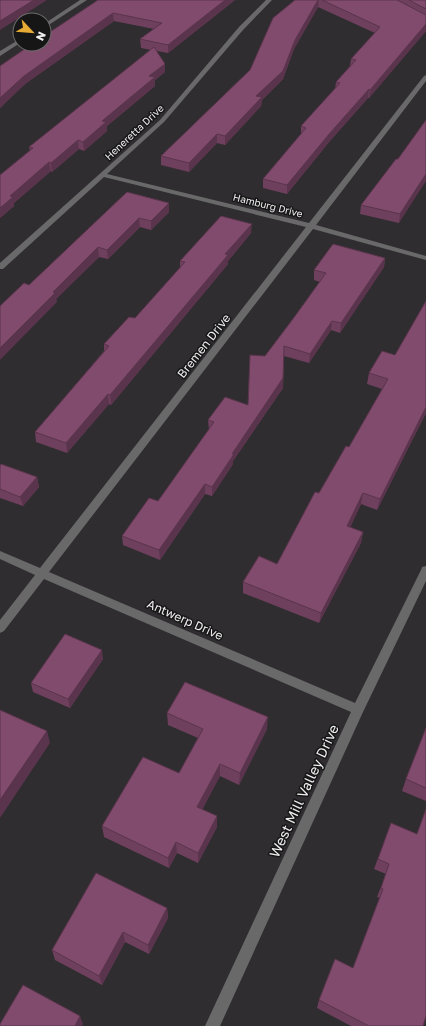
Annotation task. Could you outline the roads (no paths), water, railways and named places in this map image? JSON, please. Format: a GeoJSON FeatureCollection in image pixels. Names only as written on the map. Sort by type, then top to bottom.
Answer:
{"type":"FeatureCollection","features":[{"type":"Feature","properties":{"kind":"street"},"geometry":{"type":"LineString","coordinates":[[52,21],[84,0]]}},
{"type":"Feature","properties":{"kind":"street","name":"Heneretta Drive"},"geometry":{"type":"LineString","coordinates":[[0,267],[104,175],[182,100],[249,18],[269,0]]}},
{"type":"Feature","properties":{"kind":"street"},"geometry":{"type":"LineString","coordinates":[[0,54],[12,46]]}},
{"type":"Feature","properties":{"kind":"street","name":"Bremen Drive"},"geometry":{"type":"LineString","coordinates":[[0,628],[426,77]]}},
{"type":"Feature","properties":{"kind":"street","name":"Hamburg Drive"},"geometry":{"type":"LineString","coordinates":[[104,175],[311,226],[426,258]]}},
{"type":"Feature","properties":{"kind":"street","name":"Antwerp Drive"},"geometry":{"type":"LineString","coordinates":[[0,555],[358,710]]}},
{"type":"Feature","properties":{"kind":"street","name":"West Mill Valley Drive"},"geometry":{"type":"LineString","coordinates":[[212,1026],[358,710],[426,570]]}}]}
